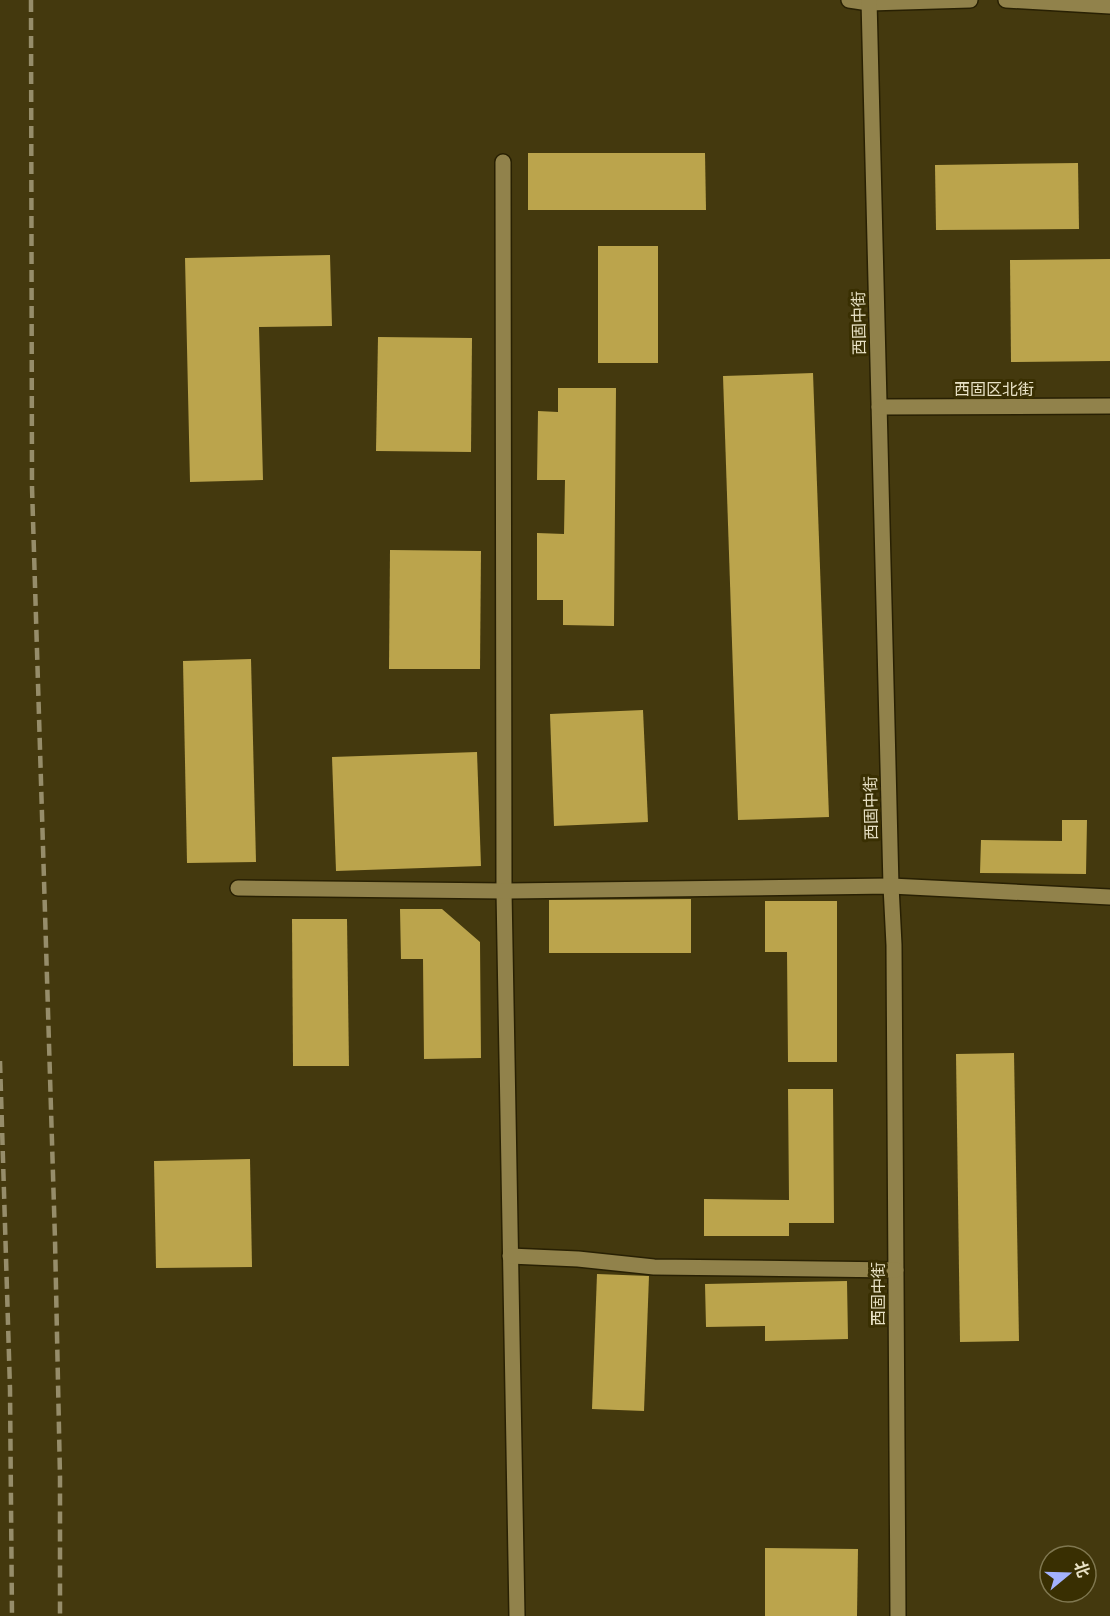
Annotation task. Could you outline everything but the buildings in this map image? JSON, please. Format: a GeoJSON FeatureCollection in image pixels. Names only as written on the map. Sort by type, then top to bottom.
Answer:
{"type":"FeatureCollection","features":[{"type":"Feature","properties":{"kind":"street"},"geometry":{"type":"LineString","coordinates":[[849,0],[970,0]]}},
{"type":"Feature","properties":{"kind":"street"},"geometry":{"type":"LineString","coordinates":[[1006,0],[1110,6]]}},
{"type":"Feature","properties":{"kind":"street","name":"西固中街"},"geometry":{"type":"LineString","coordinates":[[869,1],[894,945],[898,1616]]}},
{"type":"Feature","properties":{"kind":"street"},"geometry":{"type":"LineString","coordinates":[[503,162],[504,891],[517,1616]]}},
{"type":"Feature","properties":{"kind":"street","name":"西固区北街"},"geometry":{"type":"LineString","coordinates":[[879,407],[1110,406]]}},
{"type":"Feature","properties":{"kind":"street"},"geometry":{"type":"LineString","coordinates":[[238,888],[504,891],[891,886],[1110,897]]}},
{"type":"Feature","properties":{"kind":"street"},"geometry":{"type":"LineString","coordinates":[[510,1256],[578,1259],[654,1267],[896,1270]]}},
{"type":"Feature","properties":{"kind":"railway"},"geometry":{"type":"LineString","coordinates":[[31,0],[32,487],[55,1240],[60,1477],[60,1616]]}},
{"type":"Feature","properties":{"kind":"railway"},"geometry":{"type":"LineString","coordinates":[[0,1061],[10,1389],[12,1616]]}}]}
